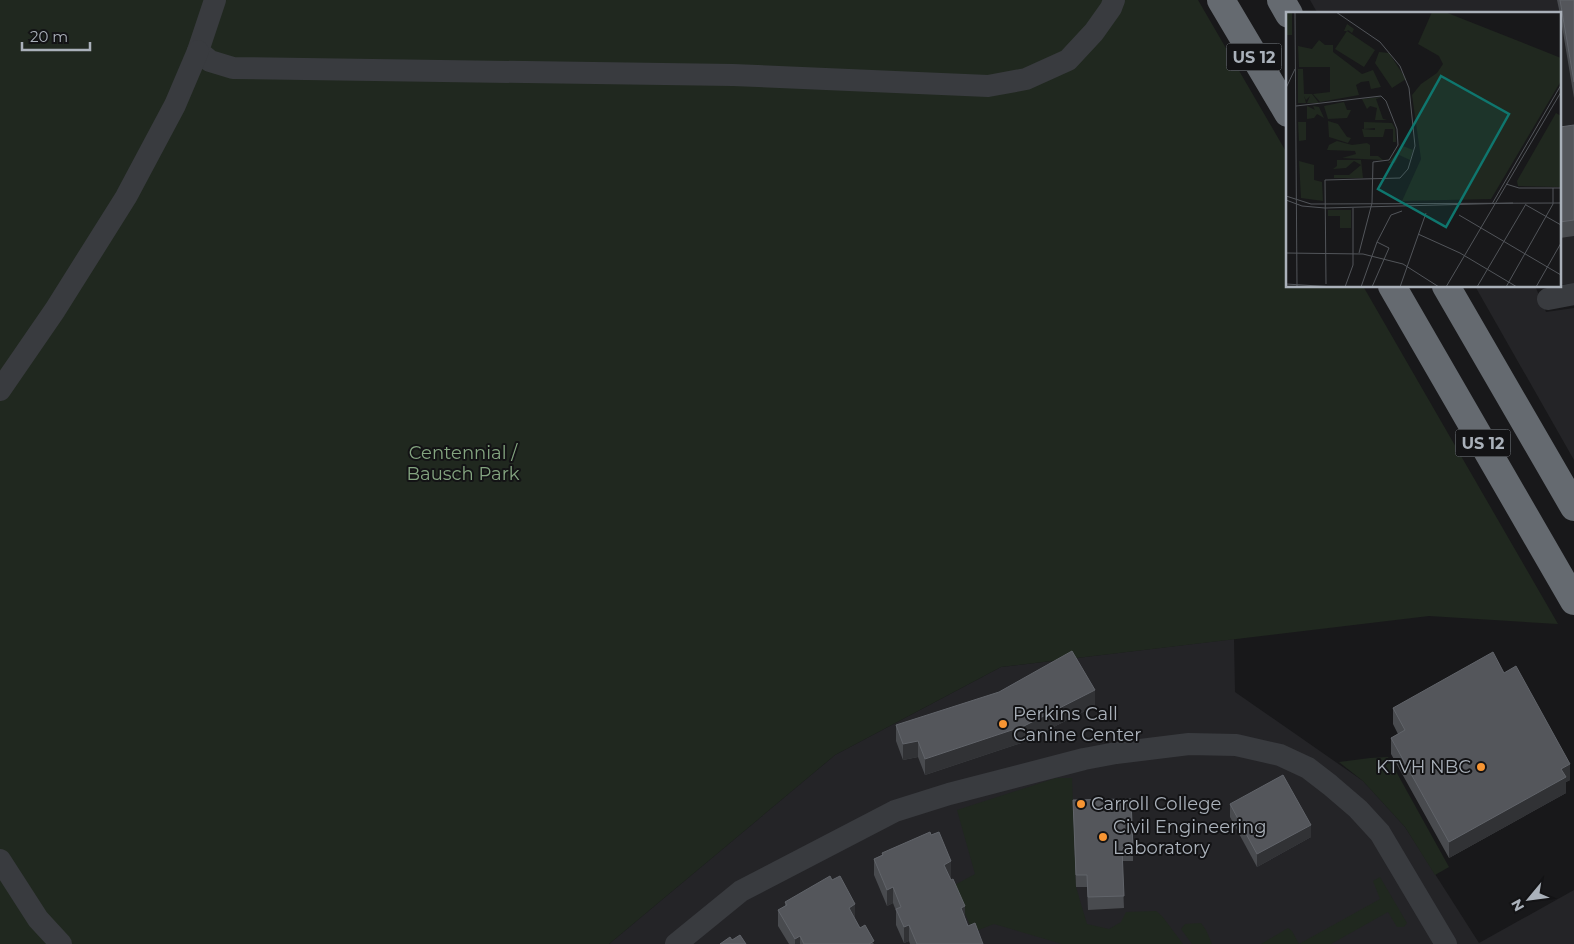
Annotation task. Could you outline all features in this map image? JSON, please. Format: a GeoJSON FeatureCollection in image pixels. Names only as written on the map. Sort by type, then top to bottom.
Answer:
{"type":"FeatureCollection","features":[{"type":"Feature","properties":{"kind":"highway","name":"US 12"},"geometry":{"type":"LineString","coordinates":[[1221,0],[1286,110]]}},
{"type":"Feature","properties":{"kind":"highway"},"geometry":{"type":"LineString","coordinates":[[1281,0],[1288,12]]}},
{"type":"Feature","properties":{"kind":"highway","name":"US 12"},"geometry":{"type":"LineString","coordinates":[[1393,288],[1574,601]]}},
{"type":"Feature","properties":{"kind":"highway","name":"US 12"},"geometry":{"type":"LineString","coordinates":[[1447,288],[1574,507]]}},
{"type":"Feature","properties":{"kind":"street"},"geometry":{"type":"LineString","coordinates":[[0,390],[55,310],[126,198],[175,105],[198,51],[215,0]]}},
{"type":"Feature","properties":{"kind":"street"},"geometry":{"type":"LineString","coordinates":[[198,51],[210,61],[233,68],[733,75],[988,86],[1026,79],[1068,60],[1094,32],[1111,8],[1114,0]]}},
{"type":"Feature","properties":{"kind":"street"},"geometry":{"type":"LineString","coordinates":[[1548,299],[1574,294]]}},
{"type":"Feature","properties":{"kind":"street"},"geometry":{"type":"LineString","coordinates":[[676,944],[741,891],[895,811],[949,794],[1084,759],[1190,744],[1236,744],[1280,755],[1308,768],[1330,785],[1358,809],[1380,833],[1446,944]]}},
{"type":"Feature","properties":{"kind":"street"},"geometry":{"type":"LineString","coordinates":[[0,860],[38,919],[61,944]]}},
{"type":"Feature","properties":{"kind":"shaded area"},"geometry":{"type":"Polygon","coordinates":[[[1310,0],[1574,0],[1574,283],[1562,285],[1562,12],[1317,12],[1310,0]]]}},
{"type":"Feature","properties":{"kind":"shaded area"},"geometry":{"type":"Polygon","coordinates":[[[1476,288],[1536,288],[1546,312],[1574,308],[1574,460],[1476,288]]]}},
{"type":"Feature","properties":{"kind":"shaded area","name":"Carroll College"},"geometry":{"type":"Polygon","coordinates":[[[1234,639],[1235,692],[1363,781],[1405,827],[1479,943],[1574,890],[1574,944],[609,944],[835,755],[1001,667],[1234,639]]]}},
{"type":"Feature","properties":{"kind":"green space","name":"Centennial / Bausch Park"},"geometry":{"type":"Polygon","coordinates":[[[0,0],[1198,0],[1286,152],[1286,288],[1364,288],[1558,624],[1429,616],[1001,667],[835,755],[609,944],[0,944],[0,0]]]}},
{"type":"Feature","properties":{"kind":"green space"},"geometry":{"type":"Polygon","coordinates":[[[1388,757],[1449,867],[1435,875],[1405,827],[1363,781],[1339,762],[1388,757]]]}},
{"type":"Feature","properties":{"kind":"green space"},"geometry":{"type":"Polygon","coordinates":[[[1056,778],[1072,778],[1076,887],[1087,924],[1109,929],[1121,922],[1126,912],[1156,911],[1183,944],[1062,944],[994,924],[973,932],[953,886],[975,874],[957,810],[1056,778]]]}},
{"type":"Feature","properties":{"kind":"green space"},"geometry":{"type":"Polygon","coordinates":[[[1380,877],[1407,923],[1404,927],[1397,927],[1388,912],[1331,944],[1299,944],[1380,899],[1373,881],[1380,877]]]}},
{"type":"Feature","properties":{"kind":"green space"},"geometry":{"type":"Polygon","coordinates":[[[1201,923],[1212,944],[1192,944],[1181,929],[1185,924],[1201,923]]]}},
{"type":"Feature","properties":{"kind":"green space"},"geometry":{"type":"Polygon","coordinates":[[[1288,928],[1292,931],[1299,944],[1261,944],[1288,928]]]}},
{"type":"Feature","properties":{"kind":"building"},"geometry":{"type":"Polygon","coordinates":[[[1560,0],[1574,0],[1574,82],[1560,0]]]}},
{"type":"Feature","properties":{"kind":"building"},"geometry":{"type":"Polygon","coordinates":[[[1574,125],[1574,220],[1562,222],[1562,127],[1574,125]]]}},
{"type":"Feature","properties":{"kind":"building","name":"Perkins Call Canine Center"},"geometry":{"type":"Polygon","coordinates":[[[1072,651],[1095,690],[1024,726],[925,759],[918,741],[903,744],[896,725],[999,692],[1072,651]]]}},
{"type":"Feature","properties":{"kind":"building","name":"KTVH NBC"},"geometry":{"type":"Polygon","coordinates":[[[1493,652],[1504,673],[1516,666],[1570,764],[1561,769],[1566,777],[1449,842],[1391,738],[1405,730],[1393,708],[1493,652]]]}},
{"type":"Feature","properties":{"kind":"building"},"geometry":{"type":"Polygon","coordinates":[[[1283,775],[1311,825],[1257,854],[1230,804],[1283,775]]]}},
{"type":"Feature","properties":{"kind":"building","name":"Civil Engineering Laboratory"},"geometry":{"type":"Polygon","coordinates":[[[1131,799],[1133,849],[1122,849],[1124,896],[1088,897],[1087,875],[1076,875],[1073,800],[1131,799]]]}},
{"type":"Feature","properties":{"kind":"building"},"geometry":{"type":"Polygon","coordinates":[[[930,832],[931,835],[939,832],[951,861],[944,865],[951,880],[953,879],[965,906],[961,908],[968,926],[975,923],[983,944],[917,944],[909,925],[904,927],[896,909],[901,907],[893,887],[887,890],[874,859],[883,855],[882,853],[930,832]]]}},
{"type":"Feature","properties":{"kind":"building"},"geometry":{"type":"Polygon","coordinates":[[[830,876],[832,880],[840,876],[855,904],[849,908],[860,928],[865,925],[874,941],[869,944],[804,944],[800,936],[795,939],[778,910],[787,905],[785,902],[830,876]]]}},
{"type":"Feature","properties":{"kind":"building"},"geometry":{"type":"Polygon","coordinates":[[[740,935],[746,944],[720,944],[730,937],[732,940],[740,935]]]}},
{"type":"Feature","properties":{"kind":"place","name":"Perkins Call Canine Center"},"geometry":{"type":"Point","coordinates":[1003,724]}},
{"type":"Feature","properties":{"kind":"place","name":"KTVH NBC"},"geometry":{"type":"Point","coordinates":[1481,767]}},
{"type":"Feature","properties":{"kind":"place","name":"Carroll College"},"geometry":{"type":"Point","coordinates":[1081,804]}},
{"type":"Feature","properties":{"kind":"place","name":"Civil Engineering Laboratory"},"geometry":{"type":"Point","coordinates":[1103,837]}}]}
